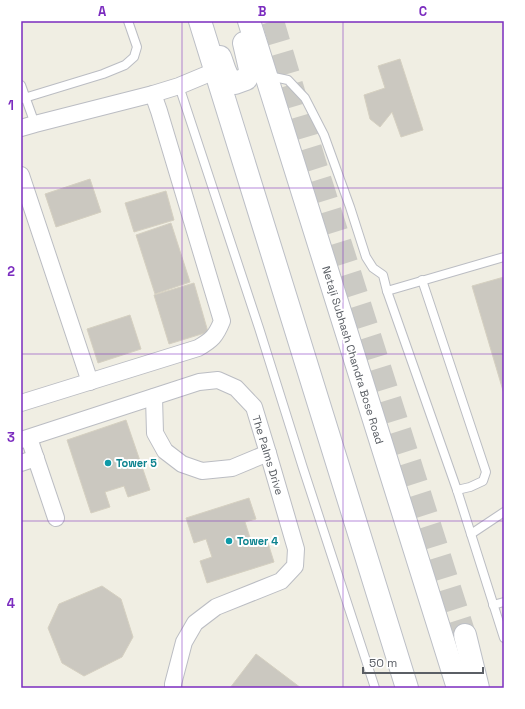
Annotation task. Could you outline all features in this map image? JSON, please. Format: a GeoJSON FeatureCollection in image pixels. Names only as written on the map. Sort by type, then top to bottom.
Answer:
{"type":"FeatureCollection","features":[{"type":"Feature","properties":{"kind":"main road"},"geometry":{"type":"LineString","coordinates":[[200,21],[407,688]]}},
{"type":"Feature","properties":{"kind":"main road"},"geometry":{"type":"LineString","coordinates":[[209,21],[226,74],[231,81],[235,83],[246,79],[250,72],[238,21]]}},
{"type":"Feature","properties":{"kind":"main road","name":"Netaji Subhash Chandra Bose Road"},"geometry":{"type":"LineString","coordinates":[[249,21],[458,688]]}},
{"type":"Feature","properties":{"kind":"main road"},"geometry":{"type":"LineString","coordinates":[[465,635],[478,688]]}},
{"type":"Feature","properties":{"kind":"street"},"geometry":{"type":"LineString","coordinates":[[28,126],[153,94],[215,72]]}},
{"type":"Feature","properties":{"kind":"street"},"geometry":{"type":"LineString","coordinates":[[21,403],[198,348],[210,341],[218,331],[222,321],[153,94]]}},
{"type":"Feature","properties":{"kind":"street"},"geometry":{"type":"LineString","coordinates":[[21,175],[90,382]]}},
{"type":"Feature","properties":{"kind":"street","name":"The Palms Drive"},"geometry":{"type":"LineString","coordinates":[[25,439],[198,382],[218,380],[236,388],[254,407],[296,549],[295,566],[281,581],[216,607],[196,623],[184,642],[168,687]]}},
{"type":"Feature","properties":{"kind":"street"},"geometry":{"type":"LineString","coordinates":[[154,397],[155,433],[165,451],[182,464],[202,471],[232,468],[268,453]]}},
{"type":"Feature","properties":{"kind":"street"},"geometry":{"type":"LineString","coordinates":[[25,439],[28,461],[56,518]]}},
{"type":"Feature","properties":{"kind":"lane"},"geometry":{"type":"LineString","coordinates":[[23,98],[104,74],[125,65],[134,57],[137,47],[128,21]]}},
{"type":"Feature","properties":{"kind":"lane"},"geometry":{"type":"LineString","coordinates":[[266,75],[288,80],[305,98],[324,135],[366,257],[373,268],[383,274],[386,291],[457,490],[504,638]]}},
{"type":"Feature","properties":{"kind":"lane"},"geometry":{"type":"LineString","coordinates":[[21,85],[28,126]]}},
{"type":"Feature","properties":{"kind":"lane"},"geometry":{"type":"LineString","coordinates":[[179,86],[375,688]]}},
{"type":"Feature","properties":{"kind":"lane"},"geometry":{"type":"LineString","coordinates":[[386,291],[504,257]]}},
{"type":"Feature","properties":{"kind":"lane"},"geometry":{"type":"LineString","coordinates":[[422,280],[486,472],[483,481],[470,487],[457,490]]}},
{"type":"Feature","properties":{"kind":"lane"},"geometry":{"type":"LineString","coordinates":[[471,534],[504,512]]}},
{"type":"Feature","properties":{"kind":"lane"},"geometry":{"type":"LineString","coordinates":[[493,605],[504,602]]}},
{"type":"Feature","properties":{"kind":"building"},"geometry":{"type":"Polygon","coordinates":[[[400,59],[423,130],[401,137],[392,112],[380,127],[370,119],[364,95],[385,88],[378,66],[400,59]]]}},
{"type":"Feature","properties":{"kind":"building"},"geometry":{"type":"Polygon","coordinates":[[[90,179],[101,212],[56,227],[45,194],[90,179]]]}},
{"type":"Feature","properties":{"kind":"building"},"geometry":{"type":"Polygon","coordinates":[[[166,191],[174,220],[134,232],[125,203],[166,191]]]}},
{"type":"Feature","properties":{"kind":"building"},"geometry":{"type":"Polygon","coordinates":[[[171,223],[190,282],[155,294],[136,235],[171,223]]]}},
{"type":"Feature","properties":{"kind":"building"},"geometry":{"type":"Polygon","coordinates":[[[504,277],[504,394],[472,286],[504,277]]]}},
{"type":"Feature","properties":{"kind":"building"},"geometry":{"type":"Polygon","coordinates":[[[194,283],[208,332],[169,344],[154,295],[194,283]]]}},
{"type":"Feature","properties":{"kind":"building"},"geometry":{"type":"Polygon","coordinates":[[[130,315],[141,349],[98,363],[87,329],[130,315]]]}},
{"type":"Feature","properties":{"kind":"building","name":"Tower 5"},"geometry":{"type":"Polygon","coordinates":[[[126,420],[150,490],[128,497],[124,486],[105,492],[110,507],[91,513],[67,440],[126,420]]]}},
{"type":"Feature","properties":{"kind":"building","name":"Tower 4"},"geometry":{"type":"Polygon","coordinates":[[[249,498],[256,519],[245,522],[253,547],[268,543],[274,562],[207,583],[200,561],[212,557],[206,539],[194,543],[186,518],[249,498]]]}},
{"type":"Feature","properties":{"kind":"building"},"geometry":{"type":"Polygon","coordinates":[[[102,586],[121,599],[133,637],[122,657],[84,676],[62,663],[48,628],[59,604],[102,586]]]}},
{"type":"Feature","properties":{"kind":"building"},"geometry":{"type":"Polygon","coordinates":[[[256,654],[301,688],[230,688],[256,654]]]}},
{"type":"Feature","properties":{"kind":"tunnel"},"geometry":{"type":"LineString","coordinates":[[273,21],[315,162],[465,635]]}},
{"type":"Feature","properties":{"kind":"place","name":"Tower 5"},"geometry":{"type":"Point","coordinates":[108,463]}},
{"type":"Feature","properties":{"kind":"place","name":"Tower 4"},"geometry":{"type":"Point","coordinates":[229,541]}}]}
